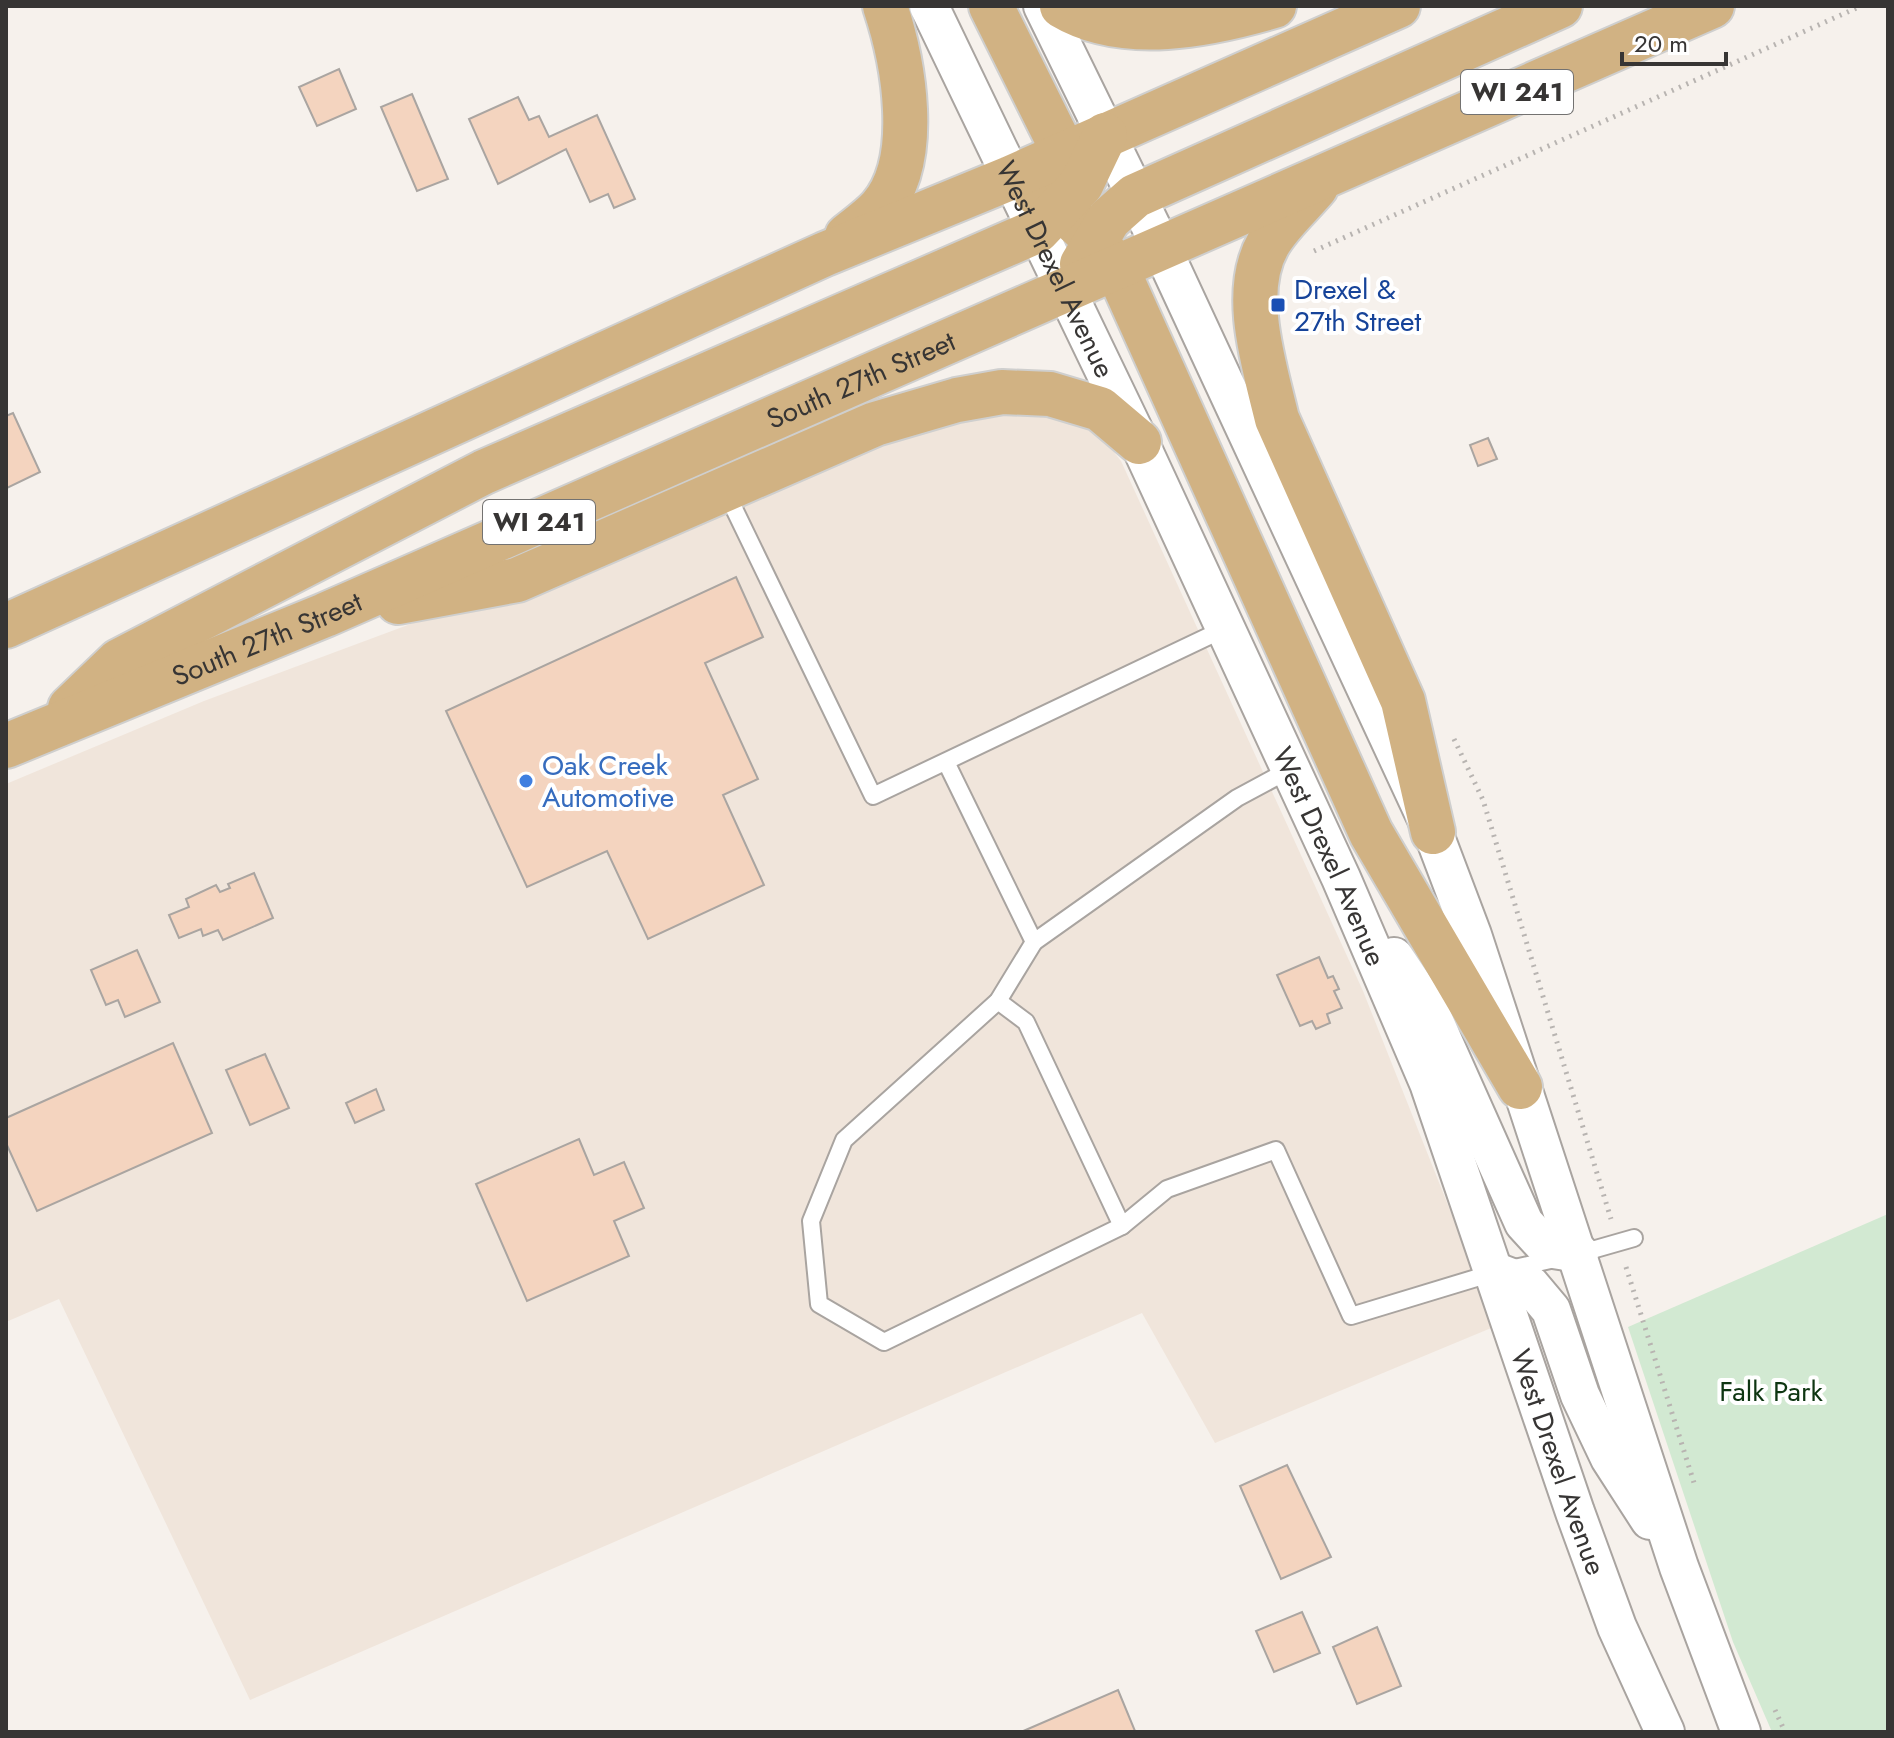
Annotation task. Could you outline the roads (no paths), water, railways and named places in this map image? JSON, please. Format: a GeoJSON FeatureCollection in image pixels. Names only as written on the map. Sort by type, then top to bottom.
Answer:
{"type":"FeatureCollection","features":[{"type":"Feature","properties":{"kind":"main road"},"geometry":{"type":"LineString","coordinates":[[825,254],[882,206],[906,153],[900,52],[885,6]]}},
{"type":"Feature","properties":{"kind":"main road"},"geometry":{"type":"LineString","coordinates":[[991,6],[1061,194]]}},
{"type":"Feature","properties":{"kind":"main road"},"geometry":{"type":"LineString","coordinates":[[1062,6],[1086,21],[1113,26],[1217,22],[1274,6]]}},
{"type":"Feature","properties":{"kind":"main road"},"geometry":{"type":"LineString","coordinates":[[53,724],[119,661],[484,472],[1061,194],[1105,135],[1398,6]]}},
{"type":"Feature","properties":{"kind":"main road","name":"South 27th Street"},"geometry":{"type":"LineString","coordinates":[[6,746],[53,724],[325,615],[517,580],[716,469],[1069,290],[1114,230],[1560,6]]}},
{"type":"Feature","properties":{"kind":"main road","name":"WI 241"},"geometry":{"type":"LineString","coordinates":[[1162,249],[1712,6]]}},
{"type":"Feature","properties":{"kind":"main road"},"geometry":{"type":"LineString","coordinates":[[6,626],[825,254],[1010,178],[1061,194],[1114,230],[1162,249]]}},
{"type":"Feature","properties":{"kind":"main road"},"geometry":{"type":"LineString","coordinates":[[1323,179],[1268,244],[1255,285],[1267,378],[1277,419],[1403,701],[1433,832]]}},
{"type":"Feature","properties":{"kind":"main road"},"geometry":{"type":"LineString","coordinates":[[1114,230],[1371,833],[1520,1087]]}},
{"type":"Feature","properties":{"kind":"main road"},"geometry":{"type":"LineString","coordinates":[[716,469],[957,400],[1002,392],[1050,394],[1100,409],[1139,442]]}},
{"type":"Feature","properties":{"kind":"street","name":"West Drexel Avenue"},"geometry":{"type":"LineString","coordinates":[[929,6],[1010,178],[1061,194],[1069,290],[1341,878],[1429,1083],[1617,1627],[1665,1732]]}},
{"type":"Feature","properties":{"kind":"street"},"geometry":{"type":"LineString","coordinates":[[1043,6],[1105,135],[1114,230]]}},
{"type":"Feature","properties":{"kind":"street"},"geometry":{"type":"LineString","coordinates":[[1162,249],[1433,832],[1472,935],[1520,1087],[1579,1253],[1679,1567],[1741,1732]]}},
{"type":"Feature","properties":{"kind":"street"},"geometry":{"type":"LineString","coordinates":[[1341,878],[1428,1008],[1524,1223],[1547,1248],[1579,1253]]}},
{"type":"Feature","properties":{"kind":"street"},"geometry":{"type":"LineString","coordinates":[[1496,1272],[1530,1285],[1551,1310],[1580,1395],[1610,1458],[1679,1567]]}},
{"type":"Feature","properties":{"kind":"lane"},"geometry":{"type":"LineString","coordinates":[[716,469],[873,796],[1226,628]]}},
{"type":"Feature","properties":{"kind":"lane"},"geometry":{"type":"LineString","coordinates":[[946,762],[1034,942]]}},
{"type":"Feature","properties":{"kind":"lane"},"geometry":{"type":"LineString","coordinates":[[1291,769],[1237,798],[1034,942],[998,1001],[844,1140],[811,1221],[819,1304],[884,1342],[1122,1226],[1167,1189],[1276,1150],[1351,1316],[1496,1272],[1634,1238]]}},
{"type":"Feature","properties":{"kind":"lane"},"geometry":{"type":"LineString","coordinates":[[998,1001],[1026,1022],[1122,1226]]}},
{"type":"Feature","properties":{"kind":"place","name":"Drexel & 27th Street"},"geometry":{"type":"Point","coordinates":[1278,305]}},
{"type":"Feature","properties":{"kind":"place","name":"Oak Creek Automotive"},"geometry":{"type":"Point","coordinates":[526,781]}},
{"type":"Feature","properties":{"kind":"park label","name":"Falk Park"},"geometry":{"type":"Point","coordinates":[1771,1391]}}]}
